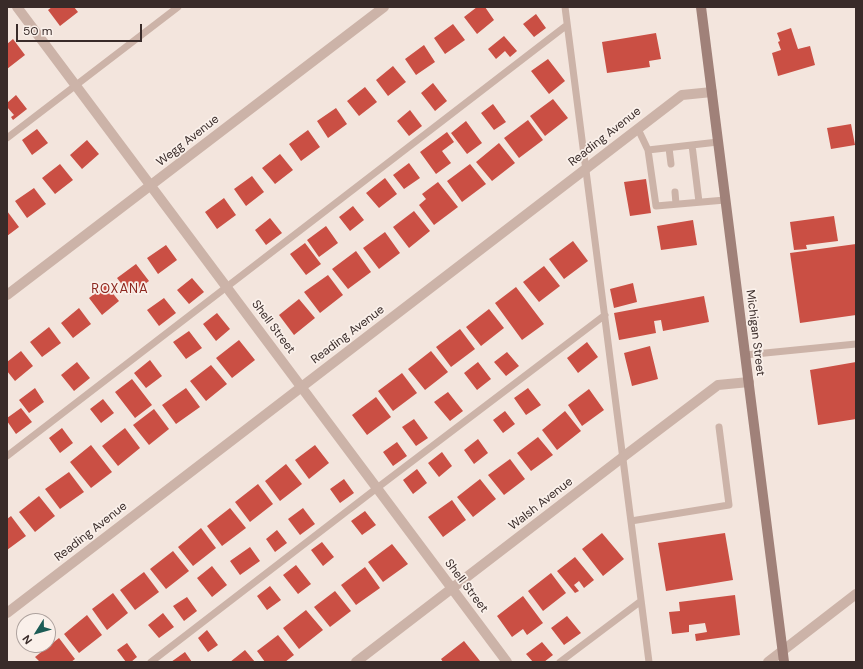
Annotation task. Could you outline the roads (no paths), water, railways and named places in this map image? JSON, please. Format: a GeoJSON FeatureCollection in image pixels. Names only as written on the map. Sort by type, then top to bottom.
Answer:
{"type":"FeatureCollection","features":[{"type":"Feature","properties":{"kind":"main road","name":"Michigan Street"},"geometry":{"type":"LineString","coordinates":[[701,7],[784,662]]}},
{"type":"Feature","properties":{"kind":"street","name":"Shell Street"},"geometry":{"type":"LineString","coordinates":[[17,7],[507,662]]}},
{"type":"Feature","properties":{"kind":"street","name":"Wegg Avenue"},"geometry":{"type":"LineString","coordinates":[[7,295],[384,7]]}},
{"type":"Feature","properties":{"kind":"street","name":"Reading Avenue"},"geometry":{"type":"LineString","coordinates":[[7,613],[682,95],[712,92]]}},
{"type":"Feature","properties":{"kind":"street","name":"Walsh Avenue"},"geometry":{"type":"LineString","coordinates":[[356,662],[718,385],[749,382]]}},
{"type":"Feature","properties":{"kind":"street"},"geometry":{"type":"LineString","coordinates":[[768,662],[856,594]]}},
{"type":"Feature","properties":{"kind":"lane"},"geometry":{"type":"LineString","coordinates":[[7,138],[178,7]]}},
{"type":"Feature","properties":{"kind":"lane"},"geometry":{"type":"LineString","coordinates":[[565,7],[649,662]]}},
{"type":"Feature","properties":{"kind":"lane"},"geometry":{"type":"LineString","coordinates":[[7,456],[567,25]]}},
{"type":"Feature","properties":{"kind":"lane"},"geometry":{"type":"LineString","coordinates":[[638,129],[648,150],[656,206],[726,200]]}},
{"type":"Feature","properties":{"kind":"lane"},"geometry":{"type":"LineString","coordinates":[[648,150],[718,142]]}},
{"type":"Feature","properties":{"kind":"lane"},"geometry":{"type":"LineString","coordinates":[[692,145],[699,202]]}},
{"type":"Feature","properties":{"kind":"lane"},"geometry":{"type":"LineString","coordinates":[[669,148],[671,164]]}},
{"type":"Feature","properties":{"kind":"lane"},"geometry":{"type":"LineString","coordinates":[[675,192],[676,204]]}},
{"type":"Feature","properties":{"kind":"lane"},"geometry":{"type":"LineString","coordinates":[[151,662],[376,488],[605,315]]}},
{"type":"Feature","properties":{"kind":"lane"},"geometry":{"type":"LineString","coordinates":[[745,355],[856,344]]}},
{"type":"Feature","properties":{"kind":"lane"},"geometry":{"type":"LineString","coordinates":[[631,521],[729,505],[719,428]]}},
{"type":"Feature","properties":{"kind":"lane"},"geometry":{"type":"LineString","coordinates":[[560,662],[641,601]]}},
{"type":"Feature","properties":{"kind":"district","name":"ROXANA"},"geometry":{"type":"Point","coordinates":[120,290]}}]}
